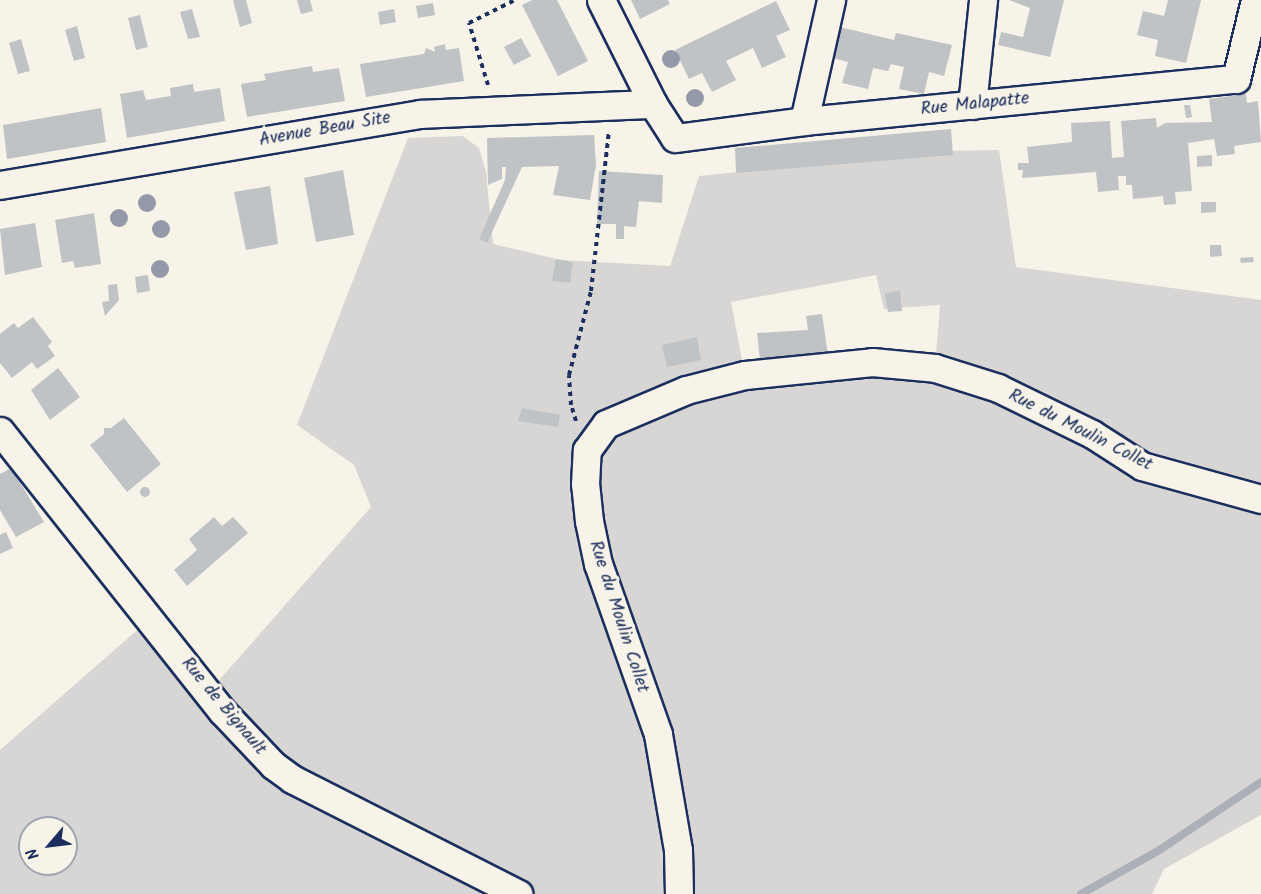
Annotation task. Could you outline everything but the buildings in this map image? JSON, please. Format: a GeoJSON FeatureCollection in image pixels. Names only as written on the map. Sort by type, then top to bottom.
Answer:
{"type":"FeatureCollection","features":[{"type":"Feature","properties":{"kind":"street"},"geometry":{"type":"LineString","coordinates":[[601,0],[653,104]]}},
{"type":"Feature","properties":{"kind":"street"},"geometry":{"type":"LineString","coordinates":[[804,121],[831,0]]}},
{"type":"Feature","properties":{"kind":"street"},"geometry":{"type":"LineString","coordinates":[[972,105],[982,0]]}},
{"type":"Feature","properties":{"kind":"street","name":"Rue Malapatte"},"geometry":{"type":"LineString","coordinates":[[653,104],[675,138],[804,121],[1236,79],[1255,0]]}},
{"type":"Feature","properties":{"kind":"street","name":"Avenue Beau Site"},"geometry":{"type":"LineString","coordinates":[[0,185],[420,114],[653,104]]}},
{"type":"Feature","properties":{"kind":"street","name":"Rue du Moulin Collet"},"geometry":{"type":"LineString","coordinates":[[679,894],[678,850],[658,734],[602,575],[589,521],[585,484],[587,450],[606,424],[686,390],[745,375],[872,362],[935,368],[998,388],[1092,434],[1142,466],[1261,499]]}},
{"type":"Feature","properties":{"kind":"street","name":"Rue de Bignault"},"geometry":{"type":"LineString","coordinates":[[0,431],[222,711],[273,765],[292,779],[519,894]]}},
{"type":"Feature","properties":{"kind":"path"},"geometry":{"type":"LineString","coordinates":[[497,111],[469,23],[515,0]]}},
{"type":"Feature","properties":{"kind":"path"},"geometry":{"type":"LineString","coordinates":[[587,450],[571,405],[569,375],[591,291],[612,106]]}},
{"type":"Feature","properties":{"kind":"shaded area"},"geometry":{"type":"Polygon","coordinates":[[[463,136],[479,148],[486,172],[493,244],[561,260],[670,266],[699,176],[941,151],[999,150],[1016,267],[1261,300],[1261,815],[1164,869],[1152,894],[0,894],[0,750],[150,619],[208,693],[371,507],[354,465],[297,425],[408,138],[463,136]],[[876,275],[731,302],[745,375],[935,368],[940,305],[884,309],[876,275]]]}},
{"type":"Feature","properties":{"kind":"waterway"},"geometry":{"type":"LineString","coordinates":[[1081,894],[1158,851],[1261,782]]}}]}
